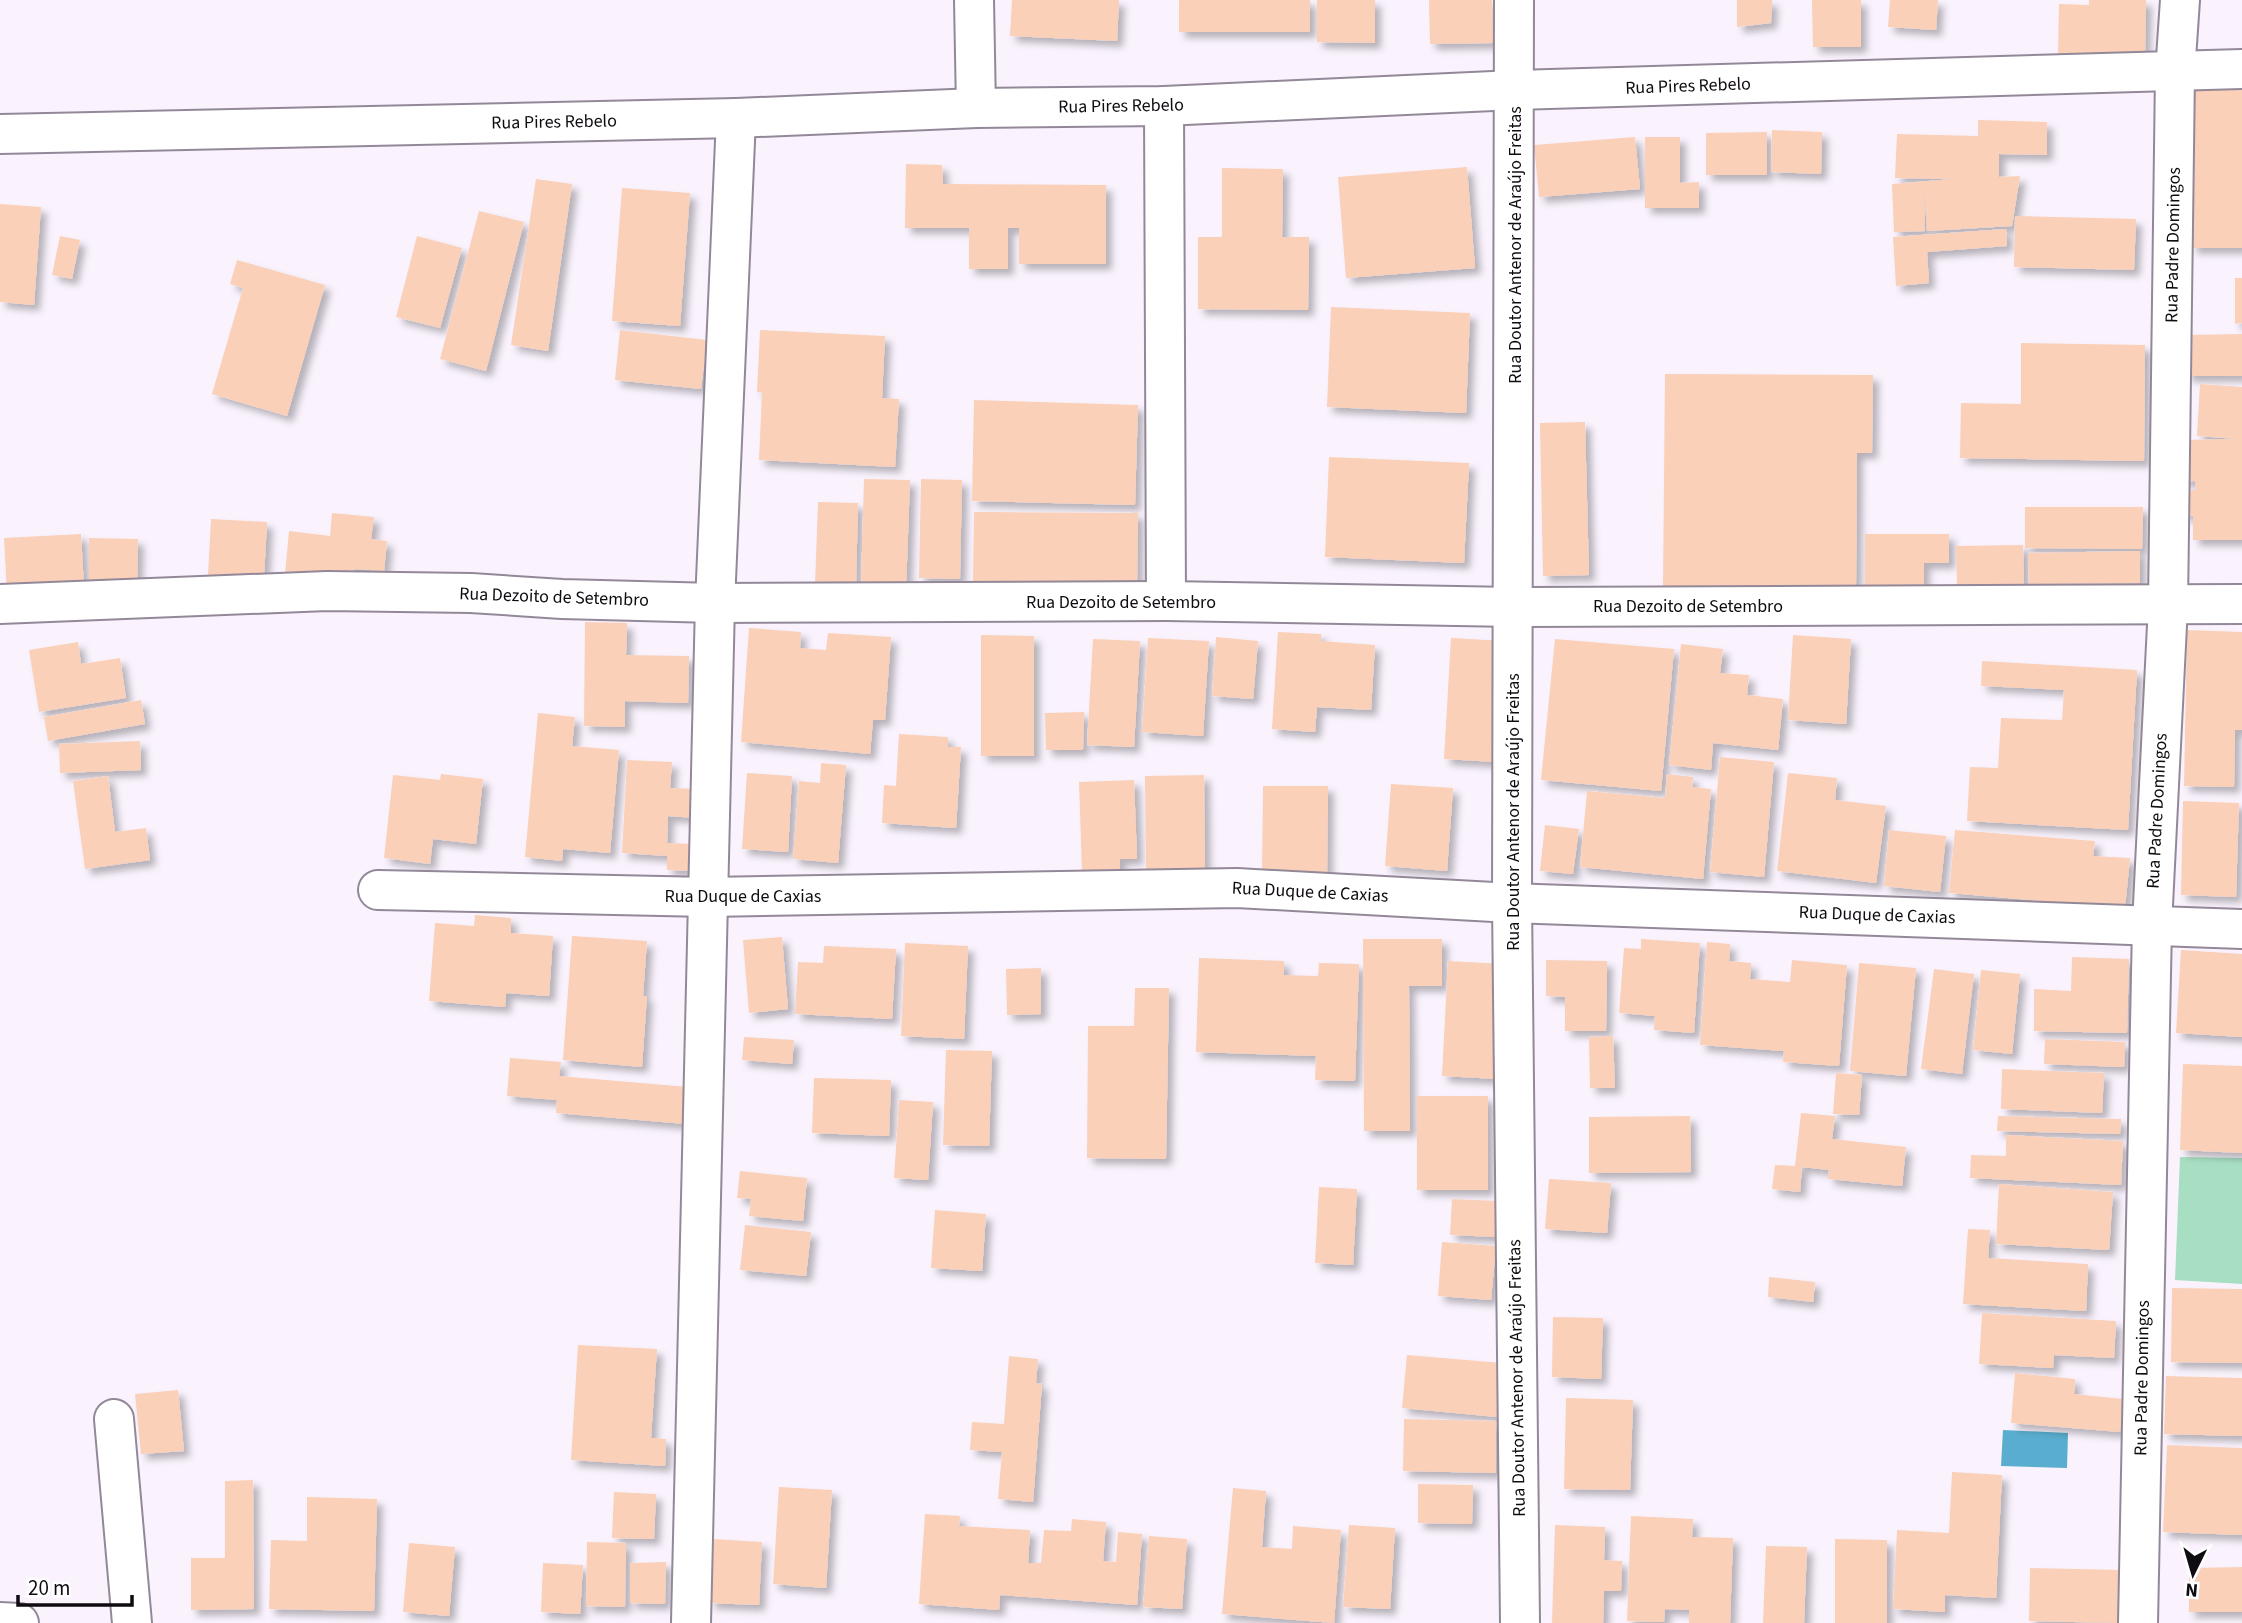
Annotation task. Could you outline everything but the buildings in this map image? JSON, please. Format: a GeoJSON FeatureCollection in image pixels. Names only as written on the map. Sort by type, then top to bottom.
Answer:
{"type":"FeatureCollection","features":[{"type":"Feature","properties":{"kind":"street"},"geometry":{"type":"LineString","coordinates":[[974,0],[976,108]]}},
{"type":"Feature","properties":{"kind":"street","name":"Rua Doutor Antenor de Araújo Freitas"},"geometry":{"type":"LineString","coordinates":[[1514,0],[1512,903],[1520,1623]]}},
{"type":"Feature","properties":{"kind":"street","name":"Rua Padre Domingos"},"geometry":{"type":"LineString","coordinates":[[2138,1623],[2151,925],[2168,605],[2175,73],[2180,0]]}},
{"type":"Feature","properties":{"kind":"street","name":"Rua Pires Rebelo"},"geometry":{"type":"LineString","coordinates":[[0,134],[736,118],[976,108],[1164,106],[1515,90],[2242,69]]}},
{"type":"Feature","properties":{"kind":"street"},"geometry":{"type":"LineString","coordinates":[[1164,106],[1166,601]]}},
{"type":"Feature","properties":{"kind":"street"},"geometry":{"type":"LineString","coordinates":[[691,1623],[715,603],[736,118]]}},
{"type":"Feature","properties":{"kind":"street","name":"Rua Dezoito de Setembro"},"geometry":{"type":"LineString","coordinates":[[0,604],[327,591],[471,593],[562,599],[715,603],[1166,601],[1514,607],[2242,604]]}},
{"type":"Feature","properties":{"kind":"street","name":"Rua Duque de Caxias"},"geometry":{"type":"LineString","coordinates":[[378,890],[708,897],[1237,888],[1512,903],[2242,929]]}},
{"type":"Feature","properties":{"kind":"street"},"geometry":{"type":"LineString","coordinates":[[114,1419],[132,1623]]}},
{"type":"Feature","properties":{"kind":"street"},"geometry":{"type":"LineString","coordinates":[[0,1622],[19,1623]]}},
{"type":"Feature","properties":{"kind":"green space"},"geometry":{"type":"Polygon","coordinates":[[[2180,1157],[2242,1158],[2242,1284],[2175,1280],[2180,1157]]]}},
{"type":"Feature","properties":{"kind":"water"},"geometry":{"type":"Polygon","coordinates":[[[2003,1430],[2068,1433],[2067,1468],[2001,1466],[2003,1430]]]}}]}
